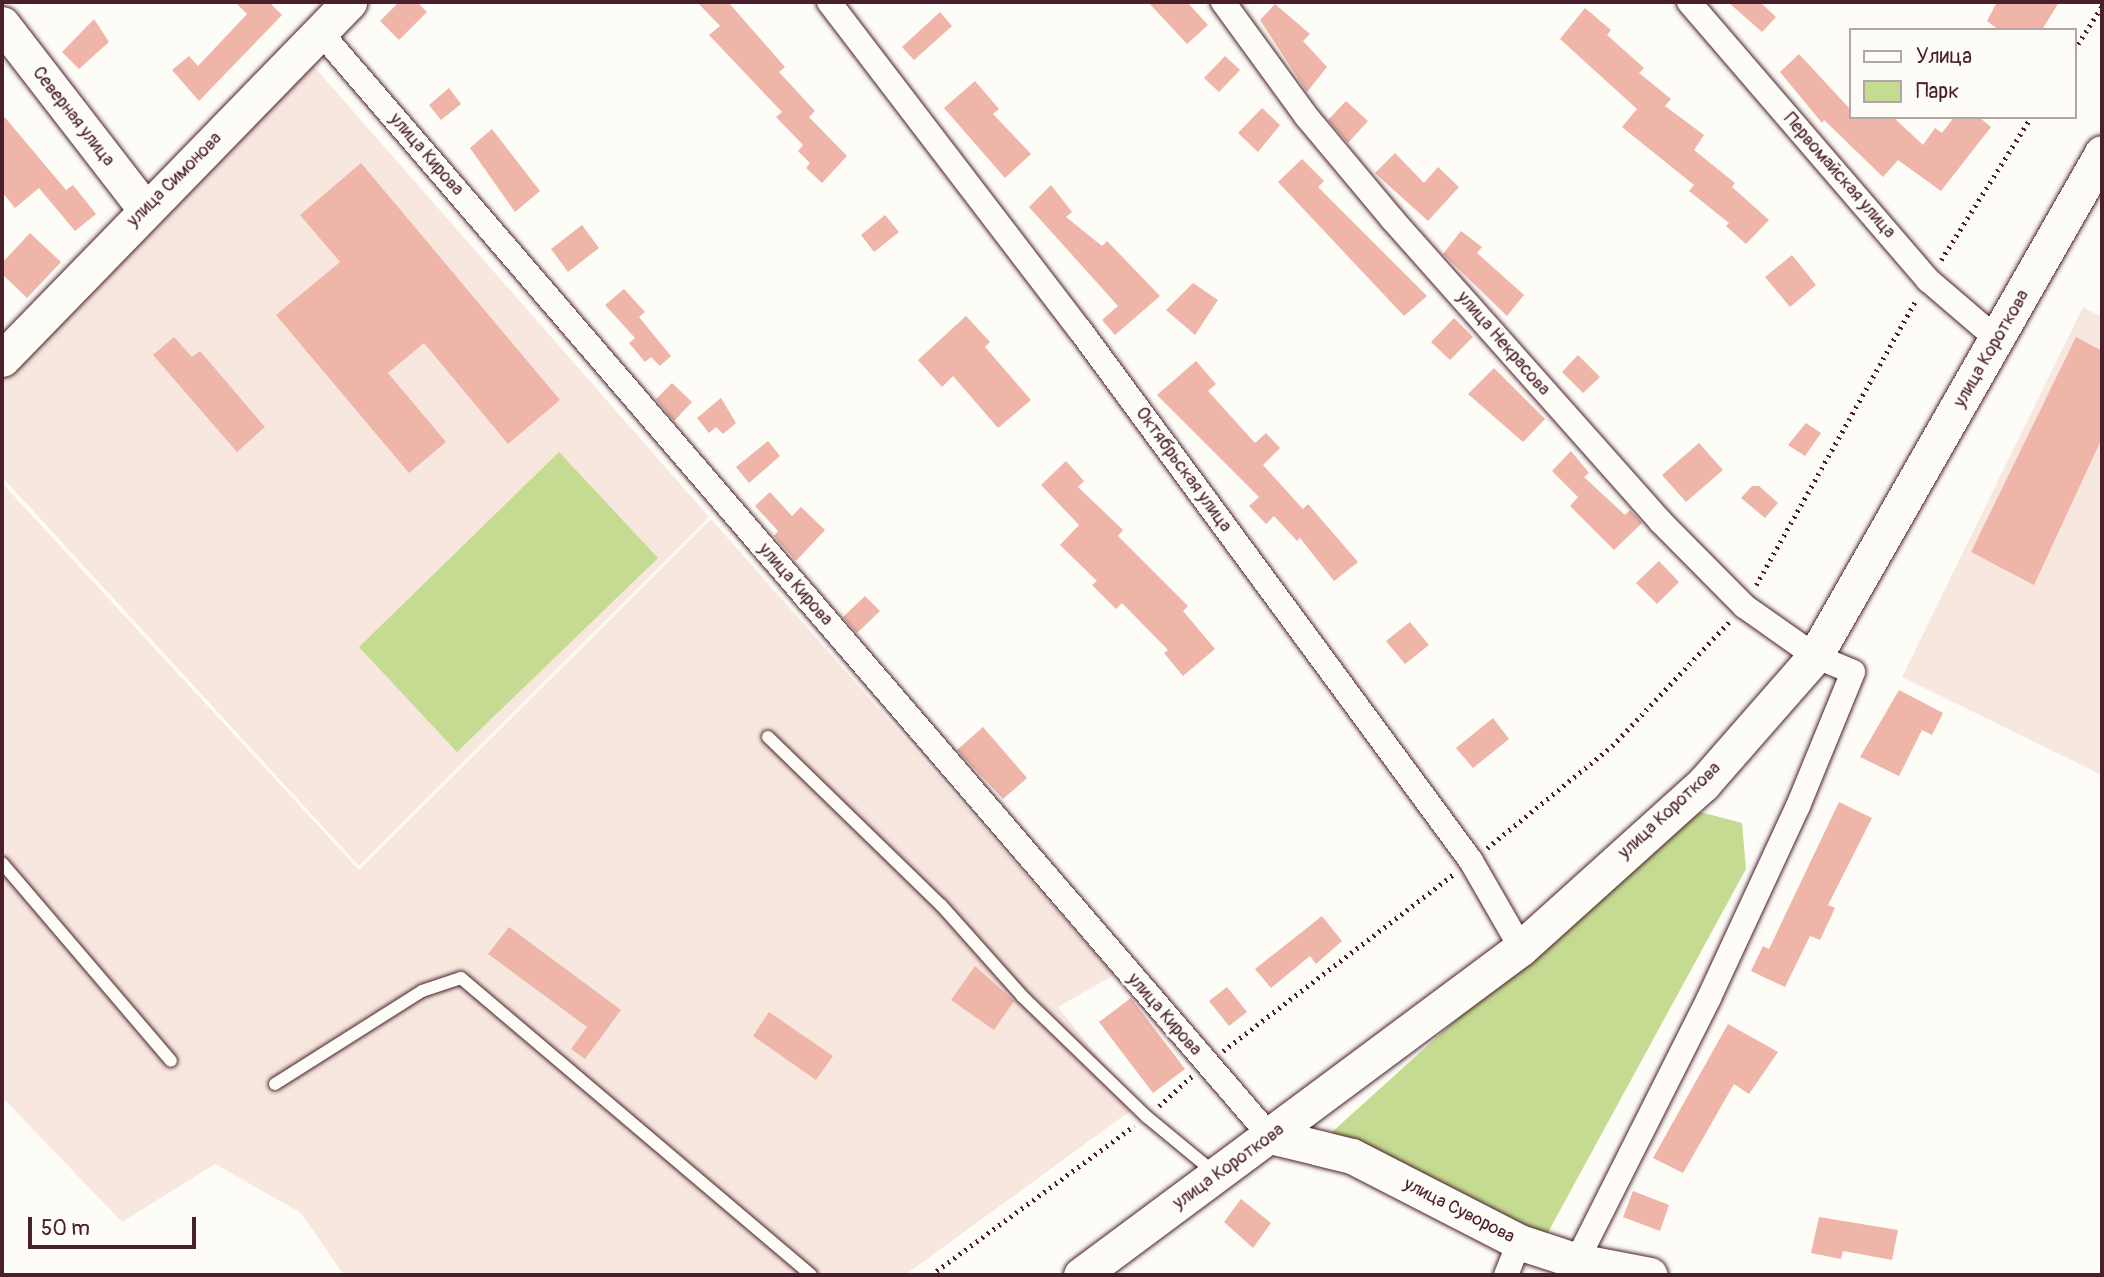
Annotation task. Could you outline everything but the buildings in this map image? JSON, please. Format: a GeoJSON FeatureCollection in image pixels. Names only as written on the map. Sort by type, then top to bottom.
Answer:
{"type":"FeatureCollection","features":[{"type":"Feature","properties":{"kind":"street","name":"улица Симонова"},"geometry":{"type":"LineString","coordinates":[[2,359],[349,2]]}},
{"type":"Feature","properties":{"kind":"street","name":"Октябрьская улица"},"geometry":{"type":"LineString","coordinates":[[829,2],[1080,330],[1471,861],[1521,948]]}},
{"type":"Feature","properties":{"kind":"street","name":"улица Некрасова"},"geometry":{"type":"LineString","coordinates":[[1223,2],[1306,116],[1392,219],[1660,521],[1744,606],[1815,656],[1853,672],[1798,806],[1709,998],[1577,1261]]}},
{"type":"Feature","properties":{"kind":"street","name":"Первомайская улица"},"geometry":{"type":"LineString","coordinates":[[1689,2],[1928,280],[1998,340]]}},
{"type":"Feature","properties":{"kind":"street","name":"Северная улица"},"geometry":{"type":"LineString","coordinates":[[2,24],[145,209]]}},
{"type":"Feature","properties":{"kind":"street","name":"улица Кирова"},"geometry":{"type":"LineString","coordinates":[[321,33],[1270,1136]]}},
{"type":"Feature","properties":{"kind":"street","name":"улица Короткова"},"geometry":{"type":"LineString","coordinates":[[1081,1275],[1521,948],[1703,784],[1815,656],[1998,340],[2102,153]]}},
{"type":"Feature","properties":{"kind":"street","name":"улица Суворова"},"geometry":{"type":"LineString","coordinates":[[1270,1136],[1352,1156],[1519,1242],[1577,1261],[1650,1275]]}},
{"type":"Feature","properties":{"kind":"street"},"geometry":{"type":"LineString","coordinates":[[1506,1275],[1519,1242]]}},
{"type":"Feature","properties":{"kind":"lane"},"geometry":{"type":"LineString","coordinates":[[768,737],[941,905],[1021,996],[1147,1116],[1217,1175]]}},
{"type":"Feature","properties":{"kind":"lane"},"geometry":{"type":"LineString","coordinates":[[2,863],[172,1060]]}},
{"type":"Feature","properties":{"kind":"lane"},"geometry":{"type":"LineString","coordinates":[[275,1084],[422,991],[461,978],[811,1275]]}},
{"type":"Feature","properties":{"kind":"path"},"geometry":{"type":"LineString","coordinates":[[2076,47],[2102,6]]}},
{"type":"Feature","properties":{"kind":"path"},"geometry":{"type":"LineString","coordinates":[[931,1275],[1147,1116],[1206,1064],[1471,861],[1612,746],[1744,606],[1928,280],[2030,119]]}},
{"type":"Feature","properties":{"kind":"shaded area"},"geometry":{"type":"Polygon","coordinates":[[[310,62],[709,517],[359,866],[2,477],[2,371],[310,62]]]}},
{"type":"Feature","properties":{"kind":"shaded area"},"geometry":{"type":"Polygon","coordinates":[[[2083,307],[2102,317],[2102,775],[1902,677],[2083,307]]]}},
{"type":"Feature","properties":{"kind":"shaded area"},"geometry":{"type":"Polygon","coordinates":[[[2,483],[359,870],[711,519],[1114,975],[1058,1007],[1137,1106],[905,1275],[344,1275],[301,1213],[215,1164],[122,1222],[2,1097],[2,483]]]}},
{"type":"Feature","properties":{"kind":"green space"},"geometry":{"type":"Polygon","coordinates":[[[559,452],[658,558],[457,752],[359,647],[559,452]]]}},
{"type":"Feature","properties":{"kind":"green space"},"geometry":{"type":"Polygon","coordinates":[[[1689,809],[1742,823],[1746,869],[1546,1236],[1321,1142],[1689,809]]]}}]}
